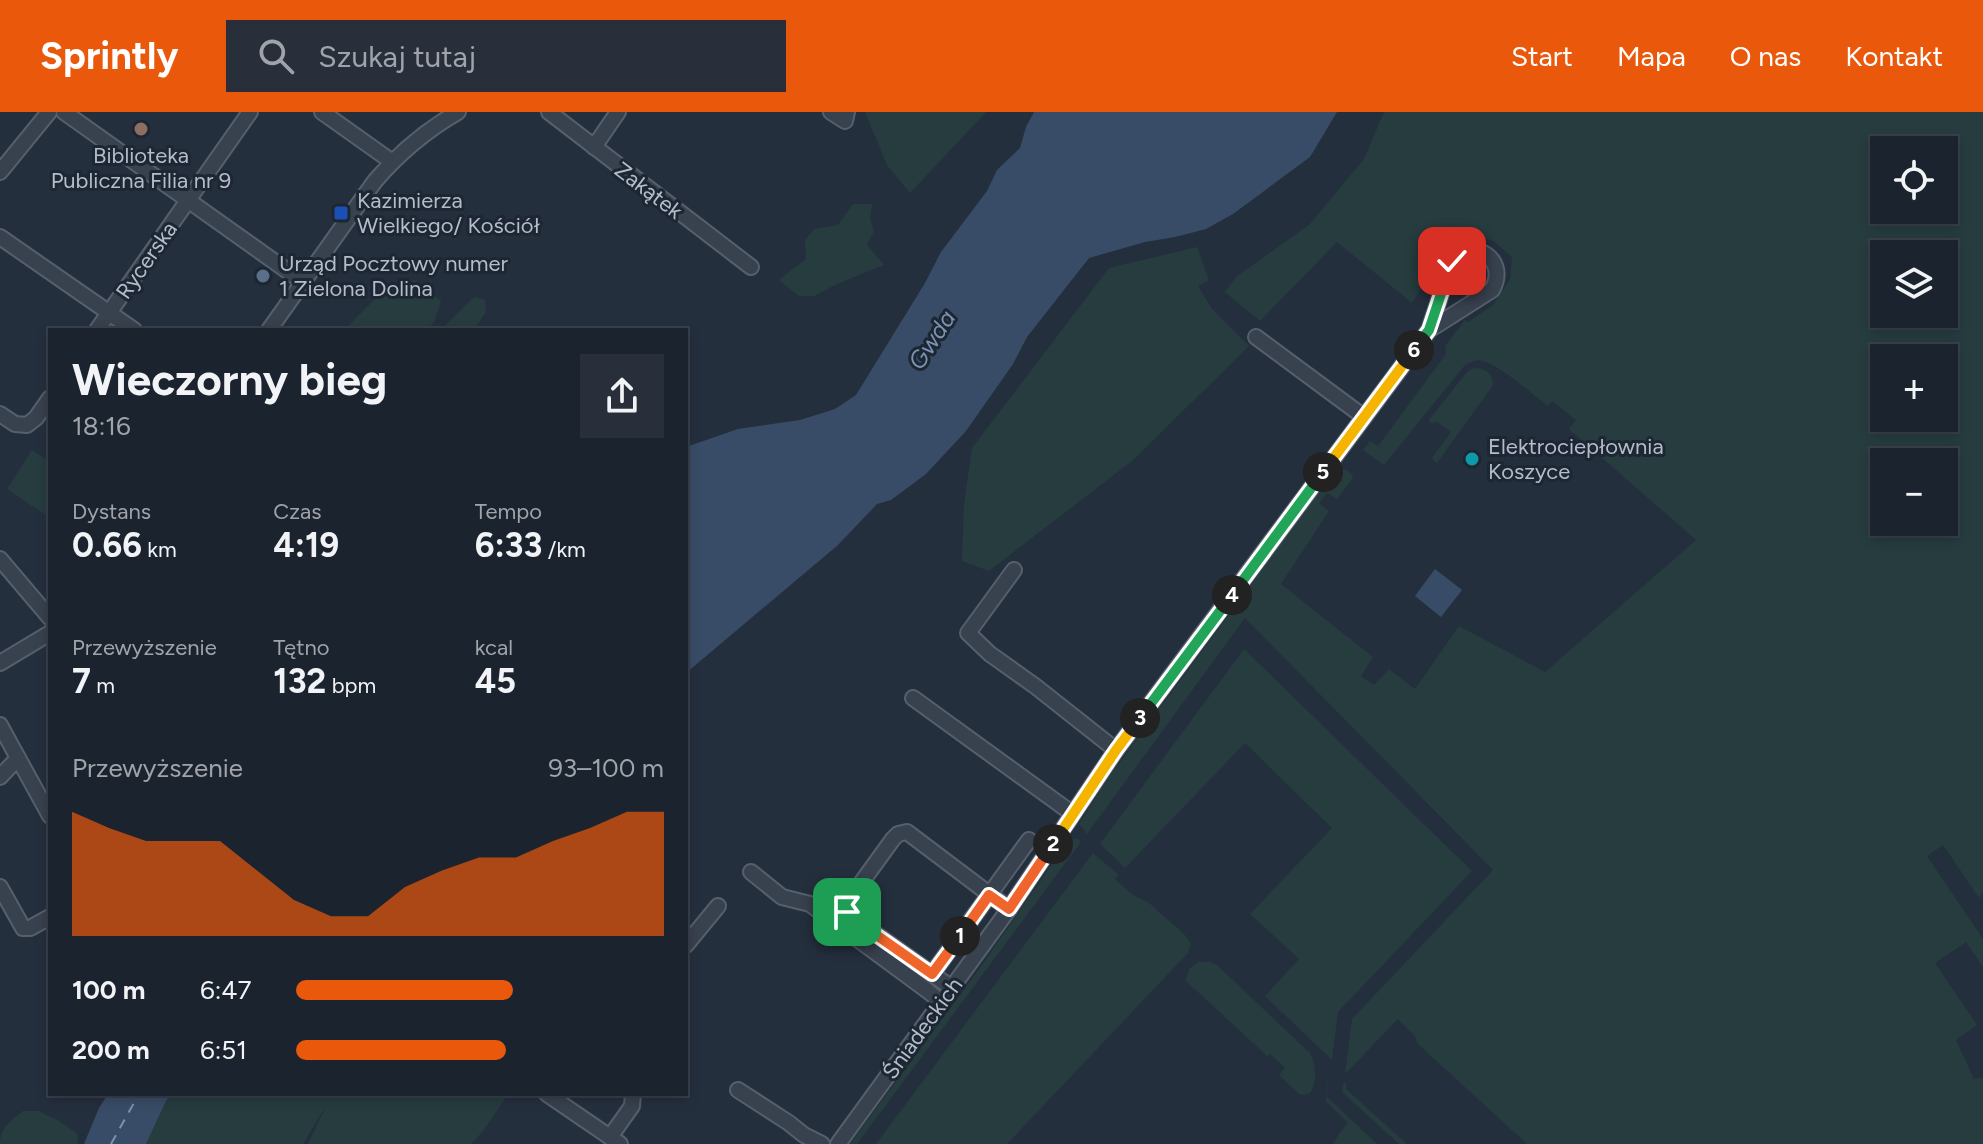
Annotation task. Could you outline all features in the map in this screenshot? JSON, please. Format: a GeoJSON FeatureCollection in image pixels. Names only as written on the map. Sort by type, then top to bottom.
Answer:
{"type":"FeatureCollection","features":[{"type":"Feature","properties":{"kind":"street"},"geometry":{"type":"LineString","coordinates":[[0,172],[49,112]]}},
{"type":"Feature","properties":{"kind":"street"},"geometry":{"type":"LineString","coordinates":[[64,112],[303,282]]}},
{"type":"Feature","properties":{"kind":"street","name":"Rycerska"},"geometry":{"type":"LineString","coordinates":[[98,328],[250,112]]}},
{"type":"Feature","properties":{"kind":"street"},"geometry":{"type":"LineString","coordinates":[[322,112],[391,161]]}},
{"type":"Feature","properties":{"kind":"street"},"geometry":{"type":"LineString","coordinates":[[270,328],[391,161],[424,133],[458,112]]}},
{"type":"Feature","properties":{"kind":"street","name":"Zakątek"},"geometry":{"type":"LineString","coordinates":[[549,112],[751,267]]}},
{"type":"Feature","properties":{"kind":"street"},"geometry":{"type":"LineString","coordinates":[[594,147],[618,112]]}},
{"type":"Feature","properties":{"kind":"street"},"geometry":{"type":"LineString","coordinates":[[831,112],[846,116]]}},
{"type":"Feature","properties":{"kind":"street"},"geometry":{"type":"LineString","coordinates":[[0,237],[131,328]]}},
{"type":"Feature","properties":{"kind":"street"},"geometry":{"type":"LineString","coordinates":[[1470,251],[1487,255],[1494,262],[1497,274],[1492,290],[1429,330],[1454,259],[1470,251]]}},
{"type":"Feature","properties":{"kind":"street","name":"Śniadeckich"},"geometry":{"type":"LineString","coordinates":[[838,1144],[1009,909],[1116,750],[1429,330]]}},
{"type":"Feature","properties":{"kind":"street"},"geometry":{"type":"LineString","coordinates":[[1256,337],[1364,417]]}},
{"type":"Feature","properties":{"kind":"street"},"geometry":{"type":"LineString","coordinates":[[0,414],[15,424],[27,425],[48,401]]}},
{"type":"Feature","properties":{"kind":"street"},"geometry":{"type":"LineString","coordinates":[[0,559],[48,616]]}},
{"type":"Feature","properties":{"kind":"street"},"geometry":{"type":"LineString","coordinates":[[1014,570],[968,633],[990,654],[1116,750]]}},
{"type":"Feature","properties":{"kind":"street"},"geometry":{"type":"LineString","coordinates":[[0,663],[48,634]]}},
{"type":"Feature","properties":{"kind":"street"},"geometry":{"type":"LineString","coordinates":[[913,698],[1073,814]]}},
{"type":"Feature","properties":{"kind":"street"},"geometry":{"type":"LineString","coordinates":[[0,725],[48,812]]}},
{"type":"Feature","properties":{"kind":"street"},"geometry":{"type":"LineString","coordinates":[[0,777],[18,758]]}},
{"type":"Feature","properties":{"kind":"street"},"geometry":{"type":"LineString","coordinates":[[952,988],[849,915],[847,903],[869,872],[895,836],[907,832],[1009,909]]}},
{"type":"Feature","properties":{"kind":"street"},"geometry":{"type":"LineString","coordinates":[[932,974],[1029,840]]}},
{"type":"Feature","properties":{"kind":"street"},"geometry":{"type":"LineString","coordinates":[[751,872],[782,897],[810,904],[941,1002]]}},
{"type":"Feature","properties":{"kind":"street"},"geometry":{"type":"LineString","coordinates":[[0,887],[23,928],[30,928],[48,918]]}},
{"type":"Feature","properties":{"kind":"street"},"geometry":{"type":"LineString","coordinates":[[688,943],[718,906]]}},
{"type":"Feature","properties":{"kind":"street"},"geometry":{"type":"LineString","coordinates":[[738,1090],[822,1144]]}},
{"type":"Feature","properties":{"kind":"street"},"geometry":{"type":"LineString","coordinates":[[550,1096],[615,1141],[632,1106],[633,1096]]}},
{"type":"Feature","properties":{"kind":"green space"},"geometry":{"type":"Polygon","coordinates":[[[865,112],[986,112],[910,193],[887,165],[865,112]]]}},
{"type":"Feature","properties":{"kind":"green space"},"geometry":{"type":"Polygon","coordinates":[[[1384,112],[1983,112],[1983,892],[1979,898],[1943,845],[1927,856],[1983,939],[1983,967],[1966,942],[1935,963],[1977,1025],[1956,1040],[1974,1079],[1983,1077],[1983,1144],[1527,1144],[1418,1044],[1414,1035],[1398,1019],[1345,1074],[1352,1019],[1493,870],[1245,618],[1087,834],[1079,824],[1106,781],[1228,616],[1226,611],[1328,472],[1344,469],[1353,478],[1337,499],[1327,493],[1319,503],[1329,511],[1281,584],[1373,657],[1361,676],[1374,685],[1389,669],[1415,689],[1459,626],[1545,672],[1696,540],[1569,429],[1576,420],[1552,401],[1548,406],[1507,374],[1483,361],[1465,365],[1384,465],[1363,450],[1370,441],[1378,446],[1446,354],[1445,346],[1465,320],[1468,322],[1493,305],[1510,279],[1512,257],[1492,240],[1468,237],[1443,253],[1412,303],[1337,242],[1260,321],[1225,292],[1236,277],[1310,224],[1364,159],[1384,112]]]}},
{"type":"Feature","properties":{"kind":"green space"},"geometry":{"type":"Polygon","coordinates":[[[853,204],[872,204],[870,219],[874,231],[867,245],[884,265],[814,296],[799,296],[779,280],[806,259],[805,240],[814,229],[838,225],[853,204]]]}},
{"type":"Feature","properties":{"kind":"green space"},"geometry":{"type":"Polygon","coordinates":[[[1197,247],[1209,280],[1198,286],[1212,309],[1249,346],[1132,461],[989,571],[962,561],[964,504],[972,448],[1109,268],[1197,247]]]}},
{"type":"Feature","properties":{"kind":"green space"},"geometry":{"type":"Polygon","coordinates":[[[415,280],[441,301],[434,322],[428,328],[346,328],[382,292],[415,280]]]}},
{"type":"Feature","properties":{"kind":"green space"},"geometry":{"type":"Polygon","coordinates":[[[474,297],[485,300],[486,312],[475,328],[444,327],[474,297]]]}},
{"type":"Feature","properties":{"kind":"green space"},"geometry":{"type":"Polygon","coordinates":[[[1473,368],[1487,372],[1493,385],[1437,463],[1432,458],[1451,432],[1436,421],[1433,424],[1429,420],[1473,368]]]}},
{"type":"Feature","properties":{"kind":"green space"},"geometry":{"type":"Polygon","coordinates":[[[32,450],[48,461],[48,517],[7,489],[32,450]]]}},
{"type":"Feature","properties":{"kind":"green space"},"geometry":{"type":"Polygon","coordinates":[[[1244,649],[1472,871],[1338,1012],[1332,1060],[1265,996],[1299,959],[1250,914],[1332,828],[1245,743],[1125,868],[1100,844],[1244,649]]]}},
{"type":"Feature","properties":{"kind":"green space"},"geometry":{"type":"Polygon","coordinates":[[[1070,838],[1081,842],[857,1144],[850,1144],[982,965],[1070,838]]]}},
{"type":"Feature","properties":{"kind":"green space"},"geometry":{"type":"Polygon","coordinates":[[[1093,853],[1119,875],[1115,879],[1133,895],[1148,902],[1186,936],[1191,944],[1188,953],[1007,1144],[876,1144],[1093,853]]]}},
{"type":"Feature","properties":{"kind":"green space"},"geometry":{"type":"Polygon","coordinates":[[[1198,962],[1217,965],[1310,1053],[1315,1073],[1310,1093],[1299,1094],[1279,1075],[1285,1068],[1270,1054],[1267,1056],[1185,980],[1190,968],[1198,962]]]}},
{"type":"Feature","properties":{"kind":"green space"},"geometry":{"type":"Polygon","coordinates":[[[1328,1075],[1327,1097],[1377,1144],[1333,1144],[1348,1123],[1326,1101],[1328,1075]]]}},
{"type":"Feature","properties":{"kind":"green space"},"geometry":{"type":"Polygon","coordinates":[[[1344,1082],[1346,1089],[1407,1144],[1399,1144],[1342,1092],[1344,1082]]]}},
{"type":"Feature","properties":{"kind":"green space"},"geometry":{"type":"Polygon","coordinates":[[[170,1096],[506,1097],[471,1144],[308,1144],[327,1104],[303,1144],[146,1144],[170,1096]]]}},
{"type":"Feature","properties":{"kind":"green space"},"geometry":{"type":"Polygon","coordinates":[[[23,1111],[38,1111],[59,1121],[77,1133],[78,1144],[0,1144],[4,1129],[23,1111]]]}},
{"type":"Feature","properties":{"kind":"water","name":"Gwda"},"geometry":{"type":"Polygon","coordinates":[[[1034,112],[1337,112],[1310,157],[1233,214],[1206,229],[1089,258],[1027,337],[1013,364],[966,431],[926,474],[891,500],[877,504],[838,545],[688,671],[688,446],[738,429],[800,420],[835,409],[856,395],[941,252],[987,191],[997,170],[1020,148],[1034,112]]]}},
{"type":"Feature","properties":{"kind":"water"},"geometry":{"type":"Polygon","coordinates":[[[1435,569],[1462,590],[1441,617],[1415,596],[1435,569]]]}},
{"type":"Feature","properties":{"kind":"water"},"geometry":{"type":"Polygon","coordinates":[[[107,1096],[170,1096],[146,1144],[84,1144],[107,1096]]]}},
{"type":"Feature","properties":{"kind":"ferry route"},"geometry":{"type":"LineString","coordinates":[[111,1144],[138,1096]]}},
{"type":"Feature","properties":{"kind":"place","name":"Biblioteka Publiczna Filia nr 9"},"geometry":{"type":"Point","coordinates":[141,129]}},
{"type":"Feature","properties":{"kind":"place","name":"Kazimierza Wielkiego/ Kościół"},"geometry":{"type":"Point","coordinates":[341,213]}},
{"type":"Feature","properties":{"kind":"place","name":"Urząd Pocztowy numer 1 Zielona Dolina"},"geometry":{"type":"Point","coordinates":[263,276]}},
{"type":"Feature","properties":{"kind":"place","name":"Elektrociepłownia Koszyce"},"geometry":{"type":"Point","coordinates":[1472,459]}},
{"type":"Feature","properties":{"kind":"route"},"geometry":{"type":"LineString","coordinates":[[847,912],[932,974],[989,895],[1009,909],[1116,750],[1429,330],[1452,261]]}}]}
